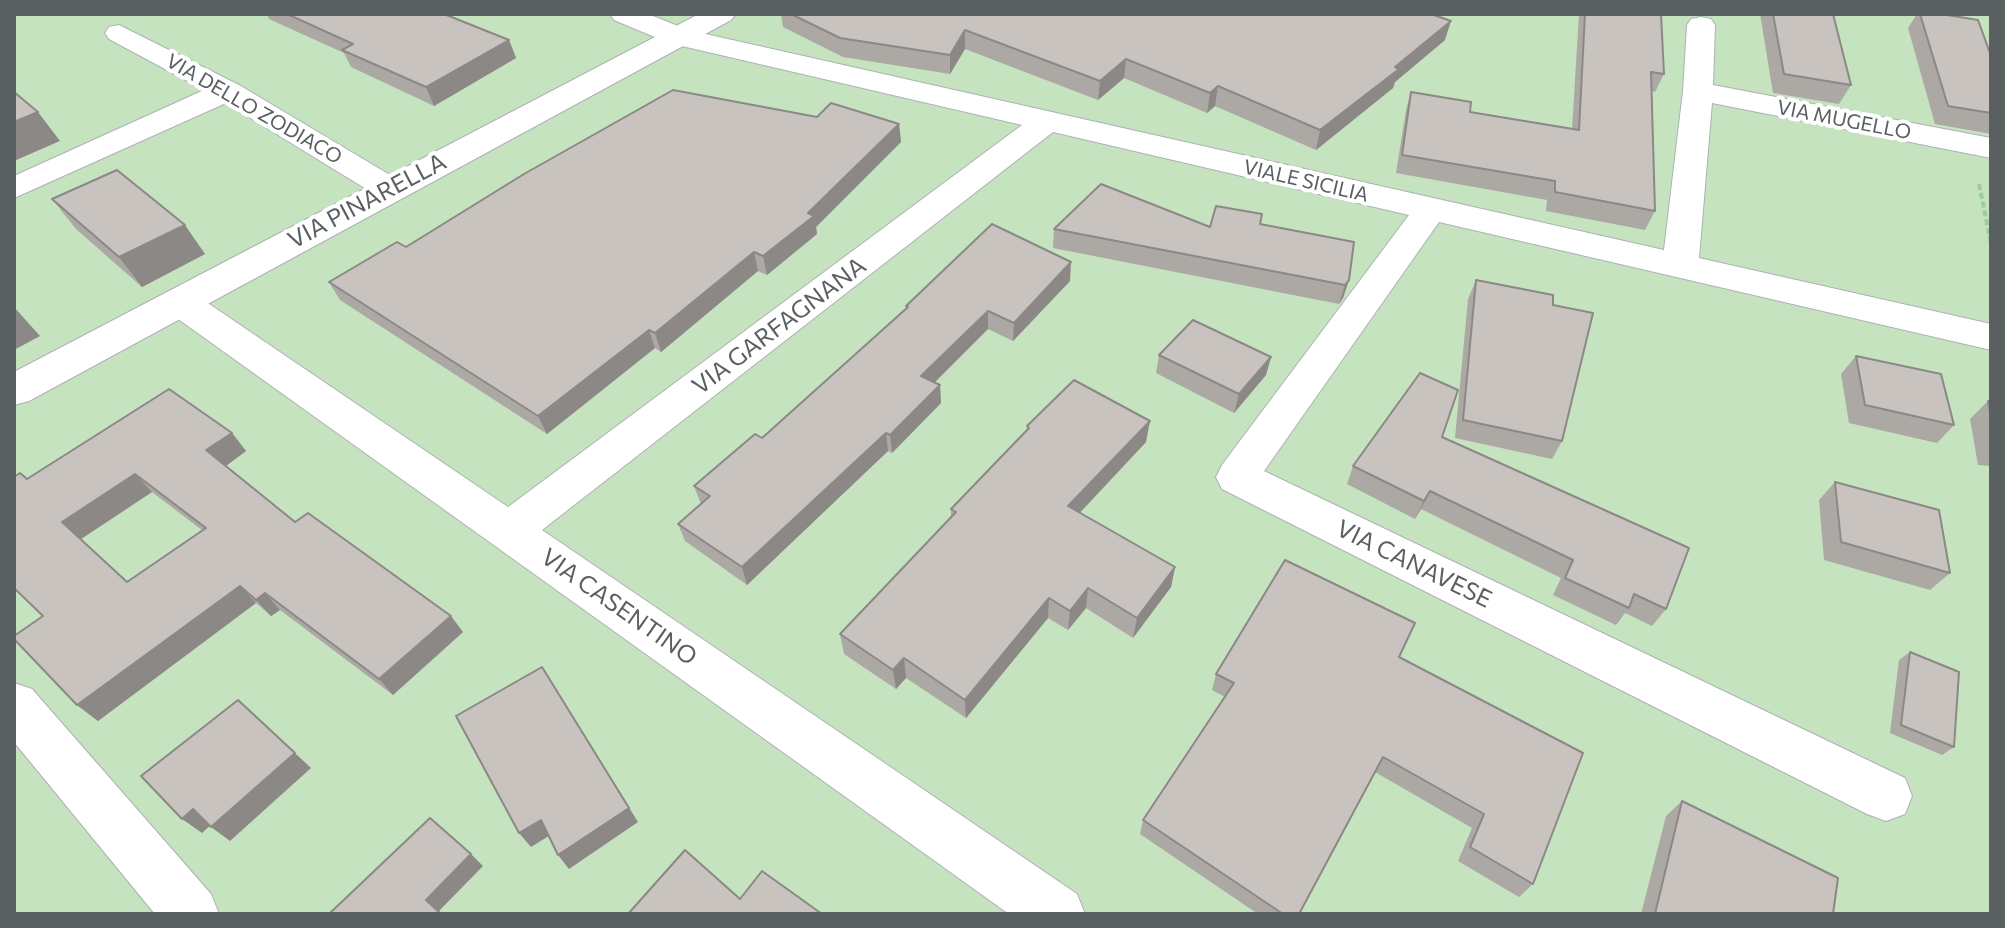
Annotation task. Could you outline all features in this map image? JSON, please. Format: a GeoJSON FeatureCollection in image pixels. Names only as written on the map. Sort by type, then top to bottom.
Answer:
{"type":"FeatureCollection","features":[{"type":"Feature","properties":{"kind":"street","name":"VIALE SICILIA"},"geometry":{"type":"LineString","coordinates":[[624,14],[679,37],[1991,337]]}},
{"type":"Feature","properties":{"kind":"street","name":"VIA PINARELLA"},"geometry":{"type":"LineString","coordinates":[[14,390],[388,188],[721,14]]}},
{"type":"Feature","properties":{"kind":"street"},"geometry":{"type":"LineString","coordinates":[[1680,266],[1698,91],[1701,25]]}},
{"type":"Feature","properties":{"kind":"street","name":"VIA DELLO ZODIACO"},"geometry":{"type":"LineString","coordinates":[[119,33],[228,91],[388,188]]}},
{"type":"Feature","properties":{"kind":"street"},"geometry":{"type":"LineString","coordinates":[[14,188],[228,91]]}},
{"type":"Feature","properties":{"kind":"street","name":"VIA MUGELLO"},"geometry":{"type":"LineString","coordinates":[[1698,91],[1985,147]]}},
{"type":"Feature","properties":{"kind":"street","name":"VIA GARFAGNANA"},"geometry":{"type":"LineString","coordinates":[[510,530],[1048,121]]}},
{"type":"Feature","properties":{"kind":"street","name":"VIA CANAVESE"},"geometry":{"type":"LineString","coordinates":[[1430,211],[1237,477],[1886,796]]}},
{"type":"Feature","properties":{"kind":"street","name":"VIA CASENTINO"},"geometry":{"type":"LineString","coordinates":[[180,302],[1057,914]]}},
{"type":"Feature","properties":{"kind":"street"},"geometry":{"type":"LineString","coordinates":[[14,705],[191,914]]}},
{"type":"Feature","properties":{"kind":"path"},"geometry":{"type":"LineString","coordinates":[[1985,147],[1977,174],[1991,242]]}},
{"type":"Feature","properties":{"kind":"green space"},"geometry":{"type":"Polygon","coordinates":[[[14,14],[1991,14],[1991,914],[14,914],[14,14]]]}},
{"type":"Feature","properties":{"kind":"building"},"geometry":{"type":"Polygon","coordinates":[[[287,14],[444,14],[509,40],[426,87],[342,50],[353,44],[287,14]]]}},
{"type":"Feature","properties":{"kind":"building"},"geometry":{"type":"Polygon","coordinates":[[[791,14],[1431,14],[1451,21],[1395,67],[1399,69],[1320,130],[1218,86],[1210,93],[1126,59],[1100,81],[965,30],[950,55],[840,38],[791,14]]]}},
{"type":"Feature","properties":{"kind":"building"},"geometry":{"type":"Polygon","coordinates":[[[1585,14],[1661,14],[1664,74],[1651,72],[1655,211],[1555,192],[1555,181],[1402,155],[1411,92],[1471,102],[1470,112],[1579,130],[1585,14]]]}},
{"type":"Feature","properties":{"kind":"building"},"geometry":{"type":"Polygon","coordinates":[[[1773,14],[1833,14],[1851,85],[1784,74],[1773,14]]]}},
{"type":"Feature","properties":{"kind":"building"},"geometry":{"type":"Polygon","coordinates":[[[1920,14],[1978,20],[1991,56],[1991,113],[1948,106],[1920,14]]]}},
{"type":"Feature","properties":{"kind":"building"},"geometry":{"type":"Polygon","coordinates":[[[673,90],[817,117],[831,103],[899,124],[808,213],[814,216],[763,256],[754,252],[655,333],[649,330],[538,416],[329,282],[397,242],[406,247],[524,174],[673,90]]]}},
{"type":"Feature","properties":{"kind":"building"},"geometry":{"type":"Polygon","coordinates":[[[14,92],[38,112],[14,122],[14,92]]]}},
{"type":"Feature","properties":{"kind":"building"},"geometry":{"type":"Polygon","coordinates":[[[117,170],[185,225],[119,257],[52,199],[117,170]]]}},
{"type":"Feature","properties":{"kind":"building"},"geometry":{"type":"Polygon","coordinates":[[[1101,184],[1210,227],[1216,206],[1262,214],[1260,224],[1354,242],[1349,280],[1345,285],[1054,229],[1101,184]]]}},
{"type":"Feature","properties":{"kind":"building"},"geometry":{"type":"Polygon","coordinates":[[[992,224],[1071,262],[1014,323],[988,311],[921,376],[940,385],[890,435],[886,433],[742,567],[678,524],[710,496],[694,486],[755,434],[762,438],[908,307],[992,224]]]}},
{"type":"Feature","properties":{"kind":"building"},"geometry":{"type":"Polygon","coordinates":[[[1476,280],[1553,295],[1553,305],[1593,313],[1562,441],[1463,420],[1476,280]]]}},
{"type":"Feature","properties":{"kind":"building"},"geometry":{"type":"Polygon","coordinates":[[[1193,320],[1271,357],[1239,394],[1159,355],[1193,320]]]}},
{"type":"Feature","properties":{"kind":"building"},"geometry":{"type":"Polygon","coordinates":[[[1856,356],[1941,374],[1954,425],[1865,405],[1856,356]]]}},
{"type":"Feature","properties":{"kind":"building"},"geometry":{"type":"Polygon","coordinates":[[[1420,373],[1458,390],[1442,437],[1689,548],[1666,609],[1634,594],[1629,608],[1565,578],[1573,560],[1430,491],[1424,501],[1353,466],[1420,373]]]}},
{"type":"Feature","properties":{"kind":"building"},"geometry":{"type":"Polygon","coordinates":[[[1074,380],[1150,421],[1068,506],[1175,567],[1137,618],[1088,588],[1070,611],[1049,598],[965,700],[904,658],[893,670],[840,634],[956,512],[951,509],[1029,428],[1027,426],[1074,380]]]}},
{"type":"Feature","properties":{"kind":"building"},"geometry":{"type":"Polygon","coordinates":[[[169,389],[232,433],[206,450],[295,522],[308,513],[451,616],[379,679],[265,593],[256,600],[240,586],[77,705],[14,639],[43,616],[14,588],[14,477],[20,473],[27,479],[169,389]],[[135,474],[62,522],[127,582],[206,528],[135,474]]]}},
{"type":"Feature","properties":{"kind":"building"},"geometry":{"type":"Polygon","coordinates":[[[1835,482],[1939,510],[1950,573],[1841,542],[1835,482]]]}},
{"type":"Feature","properties":{"kind":"building"},"geometry":{"type":"Polygon","coordinates":[[[1285,560],[1415,623],[1399,657],[1583,753],[1533,884],[1470,847],[1484,814],[1383,757],[1299,914],[1283,914],[1143,820],[1234,683],[1216,674],[1285,560]]]}},
{"type":"Feature","properties":{"kind":"building"},"geometry":{"type":"Polygon","coordinates":[[[1910,652],[1959,672],[1954,747],[1901,725],[1910,652]]]}},
{"type":"Feature","properties":{"kind":"building"},"geometry":{"type":"Polygon","coordinates":[[[542,667],[629,808],[558,855],[541,820],[519,833],[456,716],[542,667]]]}},
{"type":"Feature","properties":{"kind":"building"},"geometry":{"type":"Polygon","coordinates":[[[238,700],[295,753],[211,827],[193,809],[182,819],[141,776],[238,700]]]}},
{"type":"Feature","properties":{"kind":"building"},"geometry":{"type":"Polygon","coordinates":[[[1682,801],[1838,878],[1833,914],[1655,914],[1682,801]]]}},
{"type":"Feature","properties":{"kind":"building"},"geometry":{"type":"Polygon","coordinates":[[[430,818],[471,854],[426,900],[441,914],[329,914],[430,818]]]}},
{"type":"Feature","properties":{"kind":"building"},"geometry":{"type":"Polygon","coordinates":[[[685,850],[740,899],[762,871],[822,914],[628,914],[685,850]]]}}]}
